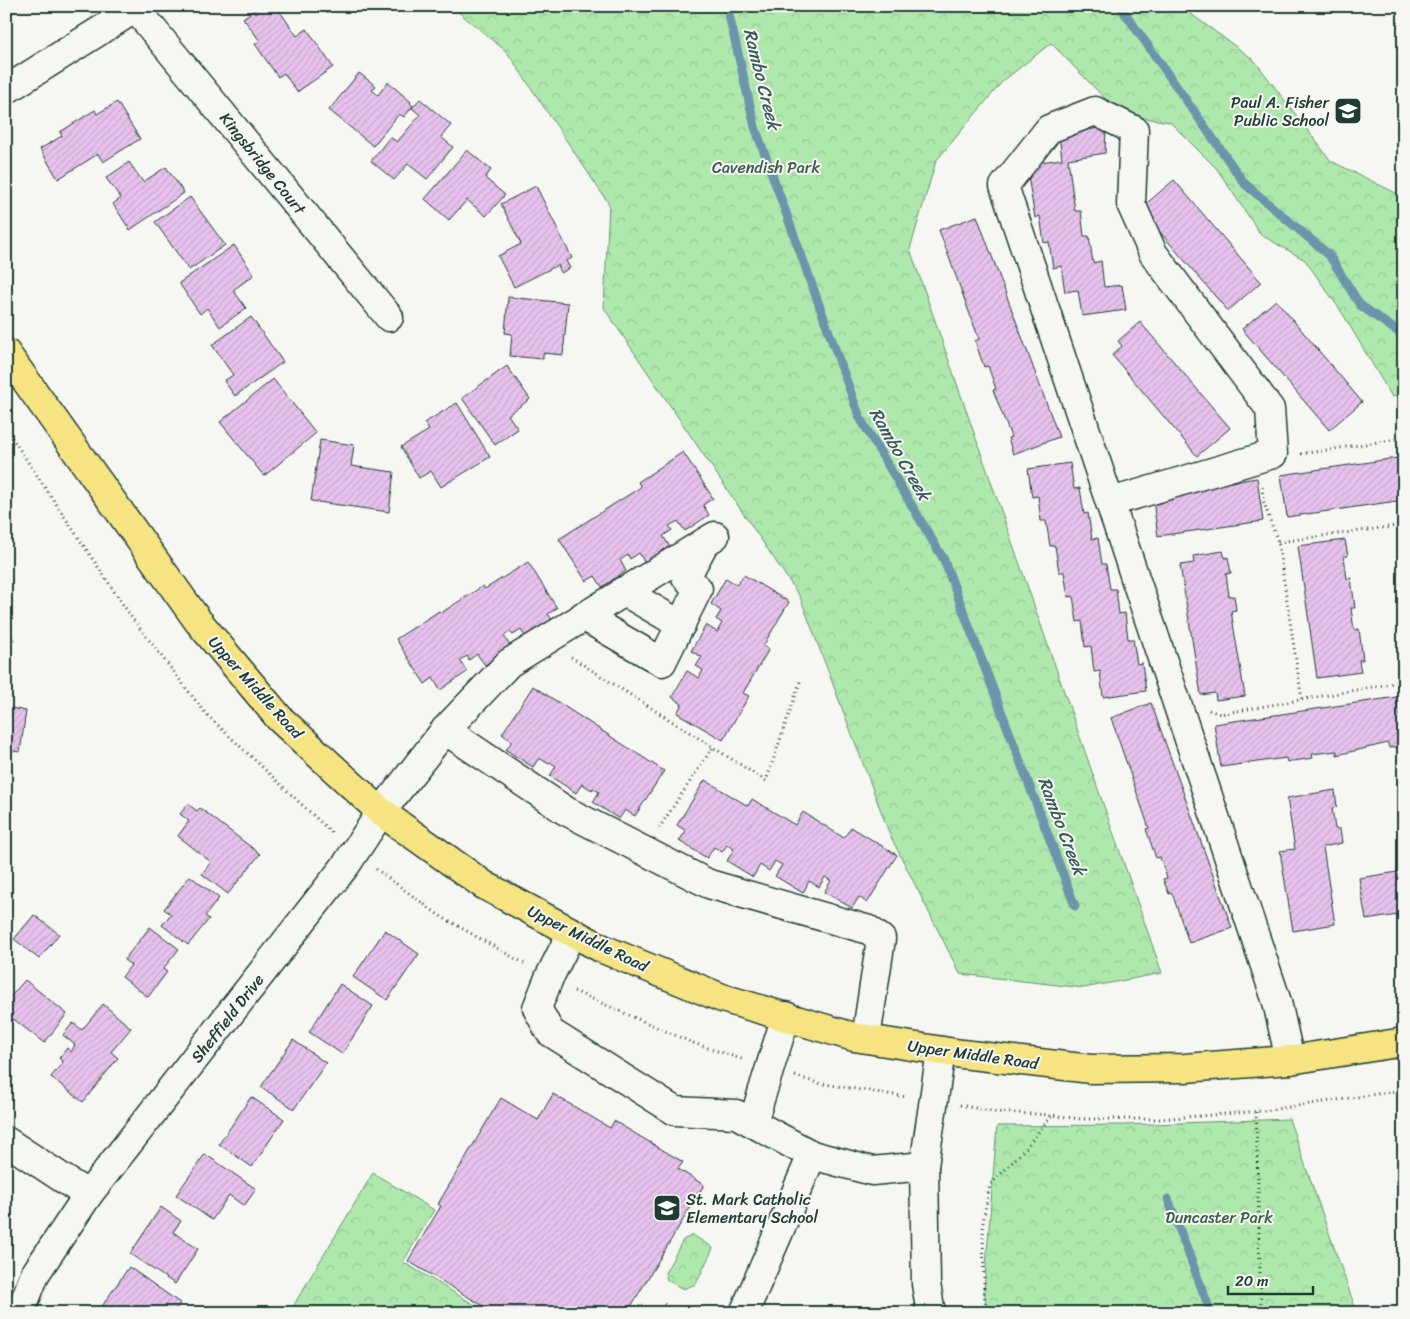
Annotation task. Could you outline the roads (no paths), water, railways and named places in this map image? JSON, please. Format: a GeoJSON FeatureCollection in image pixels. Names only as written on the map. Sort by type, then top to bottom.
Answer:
{"type":"FeatureCollection","features":[{"type":"Feature","properties":{"kind":"main road","name":"Upper Middle Road"},"geometry":{"type":"LineString","coordinates":[[6,353],[198,622],[280,719],[381,812],[484,885],[603,948],[722,998],[866,1038],[941,1051],[1091,1069],[1186,1068],[1290,1060],[1404,1042]]}},
{"type":"Feature","properties":{"kind":"street"},"geometry":{"type":"LineString","coordinates":[[6,90],[137,8]]}},
{"type":"Feature","properties":{"kind":"street","name":"Kingsbridge Court"},"geometry":{"type":"LineString","coordinates":[[137,8],[389,317]]}},
{"type":"Feature","properties":{"kind":"street"},"geometry":{"type":"LineString","coordinates":[[1111,502],[1266,456],[1270,409],[1153,253],[1131,204],[1134,130],[1095,111],[1049,129],[1004,186],[1277,1002],[1290,1060]]}},
{"type":"Feature","properties":{"kind":"street","name":"Sheffield Drive"},"geometry":{"type":"LineString","coordinates":[[20,1313],[35,1274],[88,1195],[354,853],[381,812],[446,730],[509,663],[710,539],[686,576],[698,589],[680,625]]}},
{"type":"Feature","properties":{"kind":"street"},"geometry":{"type":"LineString","coordinates":[[583,616],[662,662],[680,625],[623,591]]}},
{"type":"Feature","properties":{"kind":"street"},"geometry":{"type":"LineString","coordinates":[[446,730],[566,811],[709,884],[869,930],[881,939],[866,1038]]}},
{"type":"Feature","properties":{"kind":"street"},"geometry":{"type":"LineString","coordinates":[[572,932],[549,978],[537,1008],[550,1032],[675,1111],[736,1114],[812,1155],[872,1171],[924,1166]]}},
{"type":"Feature","properties":{"kind":"street"},"geometry":{"type":"LineString","coordinates":[[753,1122],[786,1016]]}},
{"type":"Feature","properties":{"kind":"street"},"geometry":{"type":"LineString","coordinates":[[931,1313],[926,1284],[924,1166],[941,1051]]}},
{"type":"Feature","properties":{"kind":"street"},"geometry":{"type":"LineString","coordinates":[[6,1141],[88,1195]]}},
{"type":"Feature","properties":{"kind":"street"},"geometry":{"type":"LineString","coordinates":[[744,1313],[812,1155]]}},
{"type":"Feature","properties":{"kind":"waterway","name":"Rambo Creek"},"geometry":{"type":"LineString","coordinates":[[727,6],[755,127],[860,418],[944,560],[1075,906]]}},
{"type":"Feature","properties":{"kind":"waterway"},"geometry":{"type":"LineString","coordinates":[[1120,6],[1245,184],[1329,255],[1360,305],[1404,336]]}},
{"type":"Feature","properties":{"kind":"waterway","name":"Rambo Creek"},"geometry":{"type":"LineString","coordinates":[[1168,1199],[1211,1313]]}},
{"type":"Feature","properties":{"kind":"place","name":"Paul A. Fisher Public School"},"geometry":{"type":"Point","coordinates":[1348,111]}},
{"type":"Feature","properties":{"kind":"place","name":"St. Mark Catholic Elementary School"},"geometry":{"type":"Point","coordinates":[667,1208]}},
{"type":"Feature","properties":{"kind":"park label","name":"Cavendish Park"},"geometry":{"type":"Point","coordinates":[766,167]}},
{"type":"Feature","properties":{"kind":"park label","name":"Duncaster Park"},"geometry":{"type":"Point","coordinates":[1219,1217]}}]}
